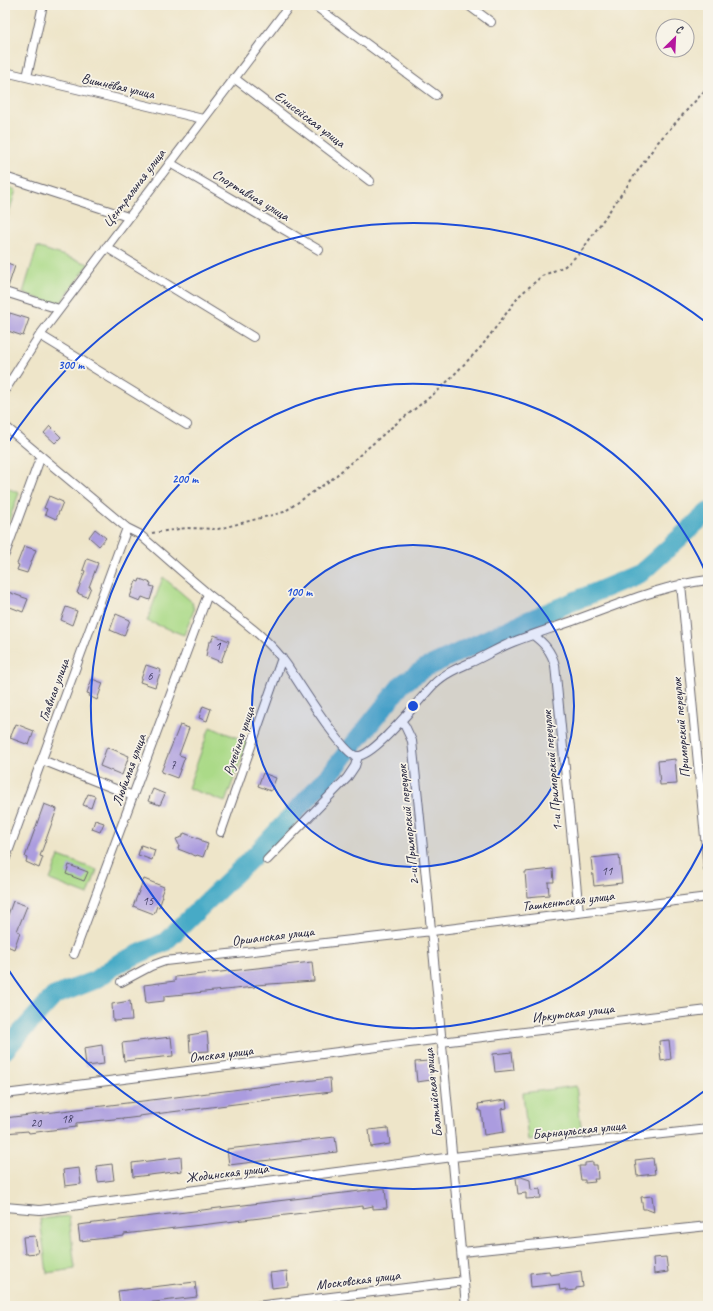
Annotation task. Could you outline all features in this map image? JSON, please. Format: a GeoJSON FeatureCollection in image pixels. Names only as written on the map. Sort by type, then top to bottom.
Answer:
{"type":"FeatureCollection","features":[{"type":"Feature","properties":{"kind":"street"},"geometry":{"type":"LineString","coordinates":[[27,78],[44,5]]}},
{"type":"Feature","properties":{"kind":"street","name":"Центральная улица"},"geometry":{"type":"LineString","coordinates":[[5,390],[40,335],[59,309],[290,5]]}},
{"type":"Feature","properties":{"kind":"street"},"geometry":{"type":"LineString","coordinates":[[314,5],[436,95]]}},
{"type":"Feature","properties":{"kind":"street"},"geometry":{"type":"LineString","coordinates":[[468,5],[491,22]]}},
{"type":"Feature","properties":{"kind":"street","name":"Вишнёвая улица"},"geometry":{"type":"LineString","coordinates":[[5,72],[203,119]]}},
{"type":"Feature","properties":{"kind":"street","name":"Енисейская улица"},"geometry":{"type":"LineString","coordinates":[[234,78],[370,181]]}},
{"type":"Feature","properties":{"kind":"street","name":"Спортивная улица"},"geometry":{"type":"LineString","coordinates":[[170,162],[319,250]]}},
{"type":"Feature","properties":{"kind":"street"},"geometry":{"type":"LineString","coordinates":[[5,177],[128,217]]}},
{"type":"Feature","properties":{"kind":"street"},"geometry":{"type":"LineString","coordinates":[[106,247],[253,337]]}},
{"type":"Feature","properties":{"kind":"street"},"geometry":{"type":"LineString","coordinates":[[5,292],[59,309]]}},
{"type":"Feature","properties":{"kind":"street"},"geometry":{"type":"LineString","coordinates":[[40,335],[187,426]]}},
{"type":"Feature","properties":{"kind":"street"},"geometry":{"type":"LineString","coordinates":[[5,426],[127,528],[139,534],[208,594],[259,634],[274,648],[336,738],[347,750],[358,756],[364,755],[372,750],[401,721],[435,683],[450,673],[512,643],[533,635],[664,588],[708,580]]}},
{"type":"Feature","properties":{"kind":"street"},"geometry":{"type":"LineString","coordinates":[[5,554],[42,456]]}},
{"type":"Feature","properties":{"kind":"street","name":"Главная улица"},"geometry":{"type":"LineString","coordinates":[[5,860],[127,528]]}},
{"type":"Feature","properties":{"kind":"street","name":"Приморский переулок"},"geometry":{"type":"LineString","coordinates":[[681,584],[708,869]]}},
{"type":"Feature","properties":{"kind":"street","name":"Любимая улица"},"geometry":{"type":"LineString","coordinates":[[74,954],[208,594]]}},
{"type":"Feature","properties":{"kind":"street","name":"1-и Приморский переулок"},"geometry":{"type":"LineString","coordinates":[[533,635],[547,648],[555,665],[579,913]]}},
{"type":"Feature","properties":{"kind":"street","name":"Ручейная улица"},"geometry":{"type":"LineString","coordinates":[[221,832],[282,658]]}},
{"type":"Feature","properties":{"kind":"street","name":"2-и Приморский переулок"},"geometry":{"type":"LineString","coordinates":[[401,721],[412,741],[432,930]]}},
{"type":"Feature","properties":{"kind":"street"},"geometry":{"type":"LineString","coordinates":[[267,860],[347,778],[355,766],[358,756]]}},
{"type":"Feature","properties":{"kind":"street"},"geometry":{"type":"LineString","coordinates":[[42,760],[133,796]]}},
{"type":"Feature","properties":{"kind":"street","name":"Ташкентская улица"},"geometry":{"type":"LineString","coordinates":[[432,930],[708,897]]}},
{"type":"Feature","properties":{"kind":"street","name":"Оршанская улица"},"geometry":{"type":"LineString","coordinates":[[121,982],[151,966],[165,961],[432,930]]}},
{"type":"Feature","properties":{"kind":"street","name":"Балтийская улица"},"geometry":{"type":"LineString","coordinates":[[432,930],[466,1306]]}},
{"type":"Feature","properties":{"kind":"street","name":"Иркутская улица"},"geometry":{"type":"LineString","coordinates":[[441,1041],[708,1010]]}},
{"type":"Feature","properties":{"kind":"street","name":"Омская улица"},"geometry":{"type":"LineString","coordinates":[[5,1094],[441,1041]]}},
{"type":"Feature","properties":{"kind":"street","name":"Барнаульская улица"},"geometry":{"type":"LineString","coordinates":[[452,1157],[708,1129]]}},
{"type":"Feature","properties":{"kind":"street","name":"Жодинская улица"},"geometry":{"type":"LineString","coordinates":[[5,1207],[40,1210],[452,1157]]}},
{"type":"Feature","properties":{"kind":"street"},"geometry":{"type":"LineString","coordinates":[[462,1252],[708,1226]]}},
{"type":"Feature","properties":{"kind":"street","name":"Московская улица"},"geometry":{"type":"LineString","coordinates":[[256,1306],[464,1281]]}},
{"type":"Feature","properties":{"kind":"path"},"geometry":{"type":"LineString","coordinates":[[139,534],[161,533],[186,528],[218,529],[284,512],[332,479],[392,427],[440,389],[481,347],[520,295],[542,276],[565,266],[580,253],[658,142],[708,87]]}},
{"type":"Feature","properties":{"kind":"green space"},"geometry":{"type":"Polygon","coordinates":[[[5,186],[16,190],[5,225],[5,186]]]}},
{"type":"Feature","properties":{"kind":"green space"},"geometry":{"type":"Polygon","coordinates":[[[37,247],[89,264],[61,302],[52,303],[23,293],[37,247]]]}},
{"type":"Feature","properties":{"kind":"green space"},"geometry":{"type":"Polygon","coordinates":[[[5,487],[19,493],[5,531],[5,487]]]}},
{"type":"Feature","properties":{"kind":"green space"},"geometry":{"type":"Polygon","coordinates":[[[163,577],[192,602],[194,610],[184,635],[147,621],[163,577]]]}},
{"type":"Feature","properties":{"kind":"green space"},"geometry":{"type":"Polygon","coordinates":[[[210,727],[248,742],[225,802],[188,788],[210,727]]]}},
{"type":"Feature","properties":{"kind":"green space"},"geometry":{"type":"Polygon","coordinates":[[[59,856],[97,870],[88,895],[50,880],[59,856]]]}},
{"type":"Feature","properties":{"kind":"green space"},"geometry":{"type":"Polygon","coordinates":[[[576,1086],[582,1134],[528,1141],[523,1093],[576,1086]]]}},
{"type":"Feature","properties":{"kind":"green space"},"geometry":{"type":"Polygon","coordinates":[[[69,1216],[75,1269],[47,1273],[40,1219],[69,1216]]]}},
{"type":"Feature","properties":{"kind":"building"},"geometry":{"type":"Polygon","coordinates":[[[5,262],[15,266],[8,287],[5,287],[5,262]]]}},
{"type":"Feature","properties":{"kind":"building"},"geometry":{"type":"Polygon","coordinates":[[[10,313],[29,319],[23,336],[5,330],[10,313]]]}},
{"type":"Feature","properties":{"kind":"building"},"geometry":{"type":"Polygon","coordinates":[[[50,426],[61,437],[55,443],[44,433],[50,426]]]}},
{"type":"Feature","properties":{"kind":"building"},"geometry":{"type":"Polygon","coordinates":[[[49,496],[63,502],[56,519],[45,514],[47,509],[44,508],[49,496]]]}},
{"type":"Feature","properties":{"kind":"building"},"geometry":{"type":"Polygon","coordinates":[[[95,529],[106,538],[99,546],[89,537],[95,529]]]}},
{"type":"Feature","properties":{"kind":"building"},"geometry":{"type":"Polygon","coordinates":[[[24,546],[36,550],[27,573],[17,570],[19,565],[17,564],[24,546]]]}},
{"type":"Feature","properties":{"kind":"building"},"geometry":{"type":"Polygon","coordinates":[[[87,559],[98,563],[87,597],[77,593],[85,571],[83,570],[87,559]]]}},
{"type":"Feature","properties":{"kind":"building"},"geometry":{"type":"Polygon","coordinates":[[[140,579],[151,583],[150,586],[154,587],[150,600],[142,597],[140,601],[130,597],[136,581],[139,582],[140,579]]]}},
{"type":"Feature","properties":{"kind":"building"},"geometry":{"type":"Polygon","coordinates":[[[8,592],[28,599],[23,612],[5,605],[8,592]]]}},
{"type":"Feature","properties":{"kind":"building"},"geometry":{"type":"Polygon","coordinates":[[[66,607],[77,611],[72,625],[61,620],[66,607]]]}},
{"type":"Feature","properties":{"kind":"building"},"geometry":{"type":"Polygon","coordinates":[[[116,614],[130,620],[124,636],[110,630],[116,614]]]}},
{"type":"Feature","properties":{"kind":"building"},"geometry":{"type":"Polygon","coordinates":[[[214,635],[229,641],[221,662],[206,656],[209,642],[211,642],[214,635]]]}},
{"type":"Feature","properties":{"kind":"building"},"geometry":{"type":"Polygon","coordinates":[[[146,665],[161,670],[155,687],[140,682],[146,665]]]}},
{"type":"Feature","properties":{"kind":"building"},"geometry":{"type":"Polygon","coordinates":[[[92,679],[103,683],[97,700],[89,696],[90,694],[87,693],[92,679]]]}},
{"type":"Feature","properties":{"kind":"building"},"geometry":{"type":"Polygon","coordinates":[[[203,706],[211,709],[207,721],[199,718],[203,706]]]}},
{"type":"Feature","properties":{"kind":"building"},"geometry":{"type":"Polygon","coordinates":[[[16,724],[34,731],[29,745],[10,738],[16,724]]]}},
{"type":"Feature","properties":{"kind":"building"},"geometry":{"type":"Polygon","coordinates":[[[180,725],[189,728],[179,755],[185,757],[177,778],[161,772],[180,725]]]}},
{"type":"Feature","properties":{"kind":"building"},"geometry":{"type":"Polygon","coordinates":[[[107,747],[129,756],[122,775],[100,766],[107,747]]]}},
{"type":"Feature","properties":{"kind":"building"},"geometry":{"type":"Polygon","coordinates":[[[675,759],[677,784],[660,785],[658,761],[675,759]]]}},
{"type":"Feature","properties":{"kind":"building"},"geometry":{"type":"Polygon","coordinates":[[[263,773],[276,778],[271,791],[258,786],[263,773]]]}},
{"type":"Feature","properties":{"kind":"building"},"geometry":{"type":"Polygon","coordinates":[[[153,789],[165,794],[160,805],[148,801],[153,789]]]}},
{"type":"Feature","properties":{"kind":"building"},"geometry":{"type":"Polygon","coordinates":[[[88,794],[95,796],[91,808],[83,805],[88,794]]]}},
{"type":"Feature","properties":{"kind":"building"},"geometry":{"type":"Polygon","coordinates":[[[44,804],[57,809],[40,856],[43,857],[39,868],[26,862],[27,858],[25,857],[44,804]]]}},
{"type":"Feature","properties":{"kind":"building"},"geometry":{"type":"Polygon","coordinates":[[[95,820],[104,823],[100,832],[92,829],[95,820]]]}},
{"type":"Feature","properties":{"kind":"building"},"geometry":{"type":"Polygon","coordinates":[[[184,833],[208,844],[203,857],[178,849],[179,845],[176,839],[182,837],[184,833]]]}},
{"type":"Feature","properties":{"kind":"building"},"geometry":{"type":"Polygon","coordinates":[[[141,845],[155,850],[152,860],[138,855],[141,845]]]}},
{"type":"Feature","properties":{"kind":"building"},"geometry":{"type":"Polygon","coordinates":[[[619,855],[622,883],[594,886],[591,858],[619,855]]]}},
{"type":"Feature","properties":{"kind":"building"},"geometry":{"type":"Polygon","coordinates":[[[69,865],[88,872],[84,881],[66,874],[69,865]]]}},
{"type":"Feature","properties":{"kind":"building"},"geometry":{"type":"Polygon","coordinates":[[[553,869],[554,882],[548,882],[549,895],[527,897],[525,872],[553,869]]]}},
{"type":"Feature","properties":{"kind":"building"},"geometry":{"type":"Polygon","coordinates":[[[144,879],[164,887],[161,895],[163,896],[159,907],[157,906],[154,914],[133,906],[144,879]]]}},
{"type":"Feature","properties":{"kind":"building"},"geometry":{"type":"Polygon","coordinates":[[[13,901],[27,906],[17,931],[20,932],[14,949],[5,945],[5,923],[13,901]]]}},
{"type":"Feature","properties":{"kind":"building"},"geometry":{"type":"Polygon","coordinates":[[[312,962],[314,981],[255,985],[255,987],[164,996],[164,1001],[146,1003],[144,985],[175,981],[175,977],[312,962]]]}},
{"type":"Feature","properties":{"kind":"building"},"geometry":{"type":"Polygon","coordinates":[[[130,1001],[132,1020],[113,1021],[112,1004],[130,1001]]]}},
{"type":"Feature","properties":{"kind":"building"},"geometry":{"type":"Polygon","coordinates":[[[207,1032],[209,1051],[190,1052],[189,1035],[207,1032]]]}},
{"type":"Feature","properties":{"kind":"building"},"geometry":{"type":"Polygon","coordinates":[[[171,1037],[173,1056],[124,1061],[122,1043],[171,1037]]]}},
{"type":"Feature","properties":{"kind":"building"},"geometry":{"type":"Polygon","coordinates":[[[669,1040],[671,1059],[661,1061],[659,1041],[669,1040]]]}},
{"type":"Feature","properties":{"kind":"building"},"geometry":{"type":"Polygon","coordinates":[[[102,1045],[104,1064],[86,1066],[84,1048],[102,1045]]]}},
{"type":"Feature","properties":{"kind":"building"},"geometry":{"type":"Polygon","coordinates":[[[512,1052],[514,1070],[495,1072],[493,1054],[512,1052]]]}},
{"type":"Feature","properties":{"kind":"building"},"geometry":{"type":"Polygon","coordinates":[[[429,1061],[431,1080],[417,1082],[415,1062],[429,1061]]]}},
{"type":"Feature","properties":{"kind":"building"},"geometry":{"type":"Polygon","coordinates":[[[330,1078],[331,1092],[123,1119],[76,1123],[76,1127],[29,1133],[28,1131],[5,1133],[5,1118],[330,1078]]]}},
{"type":"Feature","properties":{"kind":"building"},"geometry":{"type":"Polygon","coordinates":[[[506,1100],[507,1108],[501,1109],[504,1132],[484,1135],[481,1111],[479,1111],[478,1104],[506,1100]]]}},
{"type":"Feature","properties":{"kind":"building"},"geometry":{"type":"Polygon","coordinates":[[[388,1128],[390,1144],[371,1147],[369,1130],[388,1128]]]}},
{"type":"Feature","properties":{"kind":"building"},"geometry":{"type":"Polygon","coordinates":[[[335,1137],[337,1152],[229,1165],[227,1149],[335,1137]]]}},
{"type":"Feature","properties":{"kind":"building"},"geometry":{"type":"Polygon","coordinates":[[[181,1157],[182,1171],[133,1177],[132,1163],[181,1157]]]}},
{"type":"Feature","properties":{"kind":"building"},"geometry":{"type":"Polygon","coordinates":[[[653,1158],[655,1174],[637,1176],[635,1160],[653,1158]]]}},
{"type":"Feature","properties":{"kind":"building"},"geometry":{"type":"Polygon","coordinates":[[[593,1162],[593,1165],[597,1165],[598,1179],[594,1179],[595,1182],[585,1183],[585,1180],[581,1180],[579,1166],[585,1166],[585,1163],[593,1162]]]}},
{"type":"Feature","properties":{"kind":"building"},"geometry":{"type":"Polygon","coordinates":[[[112,1164],[114,1180],[98,1182],[96,1166],[112,1164]]]}},
{"type":"Feature","properties":{"kind":"building"},"geometry":{"type":"Polygon","coordinates":[[[79,1168],[81,1184],[65,1186],[63,1170],[79,1168]]]}},
{"type":"Feature","properties":{"kind":"building"},"geometry":{"type":"Polygon","coordinates":[[[521,1177],[530,1180],[531,1190],[540,1189],[541,1198],[526,1199],[526,1193],[518,1194],[516,1178],[521,1177]]]}},
{"type":"Feature","properties":{"kind":"building"},"geometry":{"type":"Polygon","coordinates":[[[385,1188],[387,1208],[373,1209],[373,1206],[363,1208],[363,1206],[124,1234],[124,1236],[80,1241],[78,1225],[385,1188]]]}},
{"type":"Feature","properties":{"kind":"building"},"geometry":{"type":"Polygon","coordinates":[[[652,1196],[654,1212],[643,1209],[641,1197],[652,1196]]]}},
{"type":"Feature","properties":{"kind":"building"},"geometry":{"type":"Polygon","coordinates":[[[35,1236],[38,1253],[25,1254],[23,1237],[35,1236]]]}},
{"type":"Feature","properties":{"kind":"building"},"geometry":{"type":"Polygon","coordinates":[[[666,1257],[668,1272],[654,1274],[653,1258],[666,1257]]]}},
{"type":"Feature","properties":{"kind":"building"},"geometry":{"type":"Polygon","coordinates":[[[287,1271],[288,1286],[272,1288],[270,1273],[287,1271]]]}},
{"type":"Feature","properties":{"kind":"building"},"geometry":{"type":"Polygon","coordinates":[[[549,1271],[550,1275],[581,1271],[583,1287],[576,1288],[576,1290],[566,1291],[566,1289],[560,1290],[559,1284],[531,1287],[530,1273],[549,1271]]]}},
{"type":"Feature","properties":{"kind":"building"},"geometry":{"type":"Polygon","coordinates":[[[195,1282],[197,1297],[120,1306],[118,1291],[195,1282]]]}},
{"type":"Feature","properties":{"kind":"waterway"},"geometry":{"type":"LineString","coordinates":[[5,1050],[54,996],[95,980],[119,963],[165,942],[258,852],[330,774],[402,684],[425,668],[515,626],[641,573],[708,512]]}}]}
